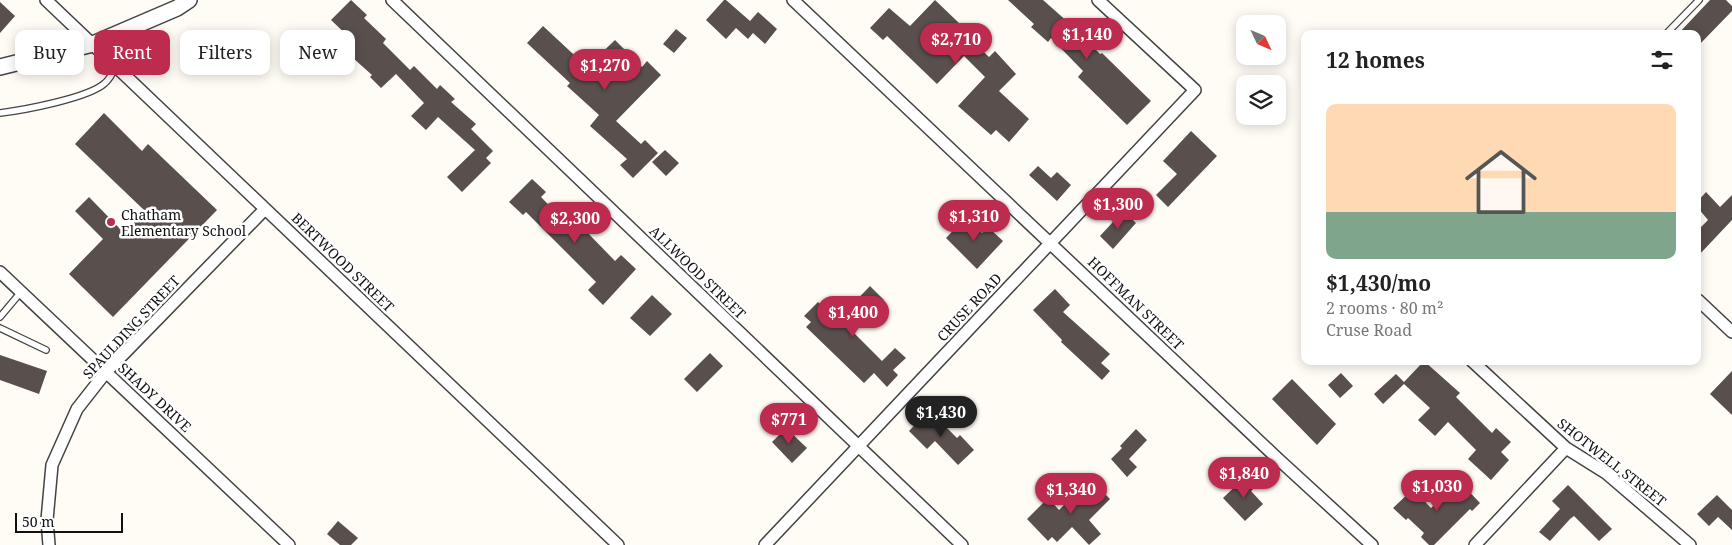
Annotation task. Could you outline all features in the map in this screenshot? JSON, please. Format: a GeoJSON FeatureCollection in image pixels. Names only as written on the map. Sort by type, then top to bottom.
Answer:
{"type":"FeatureCollection","features":[{"type":"Feature","properties":{"kind":"street","name":"BERTWOOD STREET"},"geometry":{"type":"LineString","coordinates":[[46,0],[93,44]]}},
{"type":"Feature","properties":{"kind":"street"},"geometry":{"type":"LineString","coordinates":[[0,67],[93,44],[177,8],[189,0]]}},
{"type":"Feature","properties":{"kind":"street","name":"ALLWOOD STREET"},"geometry":{"type":"LineString","coordinates":[[392,0],[962,545]]}},
{"type":"Feature","properties":{"kind":"street","name":"HOFFMAN STREET"},"geometry":{"type":"LineString","coordinates":[[793,0],[1277,458],[1372,545]]}},
{"type":"Feature","properties":{"kind":"street","name":"CRUSE ROAD"},"geometry":{"type":"LineString","coordinates":[[765,545],[1195,90],[1098,0]]}},
{"type":"Feature","properties":{"kind":"street","name":"BERTWOOD STREET"},"geometry":{"type":"LineString","coordinates":[[125,75],[618,545]]}},
{"type":"Feature","properties":{"kind":"street","name":"SPAULDING STREET"},"geometry":{"type":"LineString","coordinates":[[49,545],[47,520],[52,465],[78,409],[106,372],[265,209]]}},
{"type":"Feature","properties":{"kind":"street","name":"SHADY DRIVE"},"geometry":{"type":"LineString","coordinates":[[0,272],[289,545]]}},
{"type":"Feature","properties":{"kind":"street"},"geometry":{"type":"LineString","coordinates":[[1701,303],[1732,332]]}},
{"type":"Feature","properties":{"kind":"street","name":"SHOTWELL STREET"},"geometry":{"type":"LineString","coordinates":[[1476,365],[1566,448],[1606,473],[1690,545]]}},
{"type":"Feature","properties":{"kind":"street"},"geometry":{"type":"LineString","coordinates":[[1475,545],[1566,448]]}},
{"type":"Feature","properties":{"kind":"lane"},"geometry":{"type":"LineString","coordinates":[[1670,30],[1698,0]]}},
{"type":"Feature","properties":{"kind":"lane"},"geometry":{"type":"LineString","coordinates":[[0,113],[60,100],[94,90],[106,82],[110,75]]}},
{"type":"Feature","properties":{"kind":"lane"},"geometry":{"type":"LineString","coordinates":[[0,317],[21,292]]}},
{"type":"Feature","properties":{"kind":"lane"},"geometry":{"type":"LineString","coordinates":[[0,328],[46,350]]}},
{"type":"Feature","properties":{"kind":"building"},"geometry":{"type":"Polygon","coordinates":[[[351,0],[367,15],[364,18],[386,39],[383,43],[410,70],[414,66],[437,89],[440,85],[455,99],[451,102],[476,124],[471,129],[493,151],[486,158],[491,163],[462,192],[447,177],[475,150],[438,117],[426,130],[411,116],[424,103],[396,74],[381,88],[370,77],[372,75],[355,60],[355,30],[341,30],[331,20],[351,0]]]}},
{"type":"Feature","properties":{"kind":"building"},"geometry":{"type":"Polygon","coordinates":[[[724,0],[750,21],[758,12],[777,29],[765,44],[753,33],[748,39],[736,28],[726,39],[706,20],[724,0]]]}},
{"type":"Feature","properties":{"kind":"building"},"geometry":{"type":"Polygon","coordinates":[[[935,0],[959,23],[957,26],[989,57],[995,51],[1016,74],[999,91],[1029,119],[1009,142],[996,130],[991,135],[958,106],[985,77],[964,56],[937,84],[887,36],[883,40],[870,28],[889,8],[910,26],[935,0]]]}},
{"type":"Feature","properties":{"kind":"building"},"geometry":{"type":"Polygon","coordinates":[[[1008,0],[1043,0],[1078,31],[1100,54],[1102,53],[1151,101],[1127,125],[1078,77],[1083,71],[1051,38],[1048,42],[1031,27],[1034,24],[1008,0]]]}},
{"type":"Feature","properties":{"kind":"building"},"geometry":{"type":"Polygon","coordinates":[[[1710,0],[1726,0],[1732,6],[1732,11],[1701,43],[1701,30],[1682,30],[1710,0]]]}},
{"type":"Feature","properties":{"kind":"building"},"geometry":{"type":"Polygon","coordinates":[[[0,2],[15,16],[0,33],[0,2]]]}},
{"type":"Feature","properties":{"kind":"building"},"geometry":{"type":"Polygon","coordinates":[[[543,26],[586,66],[588,62],[590,64],[615,40],[642,67],[647,61],[661,75],[616,121],[641,144],[645,140],[658,153],[633,178],[620,165],[627,159],[590,126],[599,115],[567,86],[570,83],[527,43],[543,26]]]}},
{"type":"Feature","properties":{"kind":"building"},"geometry":{"type":"Polygon","coordinates":[[[676,29],[687,38],[674,53],[663,44],[676,29]]]}},
{"type":"Feature","properties":{"kind":"building"},"geometry":{"type":"Polygon","coordinates":[[[104,113],[142,151],[148,144],[217,210],[113,317],[69,274],[103,239],[75,211],[89,197],[124,233],[145,211],[75,144],[104,113]]]}},
{"type":"Feature","properties":{"kind":"building"},"geometry":{"type":"Polygon","coordinates":[[[1191,131],[1217,156],[1168,207],[1156,195],[1177,174],[1163,161],[1191,131]]]}},
{"type":"Feature","properties":{"kind":"building"},"geometry":{"type":"Polygon","coordinates":[[[665,150],[679,163],[666,176],[652,162],[665,150]]]}},
{"type":"Feature","properties":{"kind":"building"},"geometry":{"type":"Polygon","coordinates":[[[1038,166],[1051,178],[1057,172],[1071,185],[1057,201],[1029,175],[1038,166]]]}},
{"type":"Feature","properties":{"kind":"building"},"geometry":{"type":"Polygon","coordinates":[[[532,179],[546,192],[541,197],[576,233],[582,227],[615,261],[621,255],[636,269],[603,305],[588,290],[596,282],[526,212],[523,215],[509,202],[532,179]]]}},
{"type":"Feature","properties":{"kind":"building"},"geometry":{"type":"Polygon","coordinates":[[[1706,192],[1720,207],[1732,195],[1732,220],[1701,253],[1701,227],[1708,220],[1701,212],[1701,198],[1706,192]]]}},
{"type":"Feature","properties":{"kind":"building"},"geometry":{"type":"Polygon","coordinates":[[[1123,211],[1136,223],[1113,249],[1100,236],[1123,211]]]}},
{"type":"Feature","properties":{"kind":"building"},"geometry":{"type":"Polygon","coordinates":[[[966,217],[982,233],[988,227],[1003,241],[977,269],[946,238],[966,217]]]}},
{"type":"Feature","properties":{"kind":"building"},"geometry":{"type":"Polygon","coordinates":[[[870,286],[884,300],[853,332],[882,361],[895,348],[906,358],[893,370],[898,375],[887,387],[874,373],[864,383],[806,327],[811,322],[804,316],[818,302],[830,313],[838,305],[845,312],[870,286]]]}},
{"type":"Feature","properties":{"kind":"building"},"geometry":{"type":"Polygon","coordinates":[[[1055,289],[1070,305],[1063,312],[1110,354],[1101,363],[1110,371],[1102,380],[1061,342],[1062,340],[1033,310],[1055,289]]]}},
{"type":"Feature","properties":{"kind":"building"},"geometry":{"type":"Polygon","coordinates":[[[652,295],[672,314],[650,336],[630,318],[652,295]]]}},
{"type":"Feature","properties":{"kind":"building"},"geometry":{"type":"Polygon","coordinates":[[[710,353],[723,366],[697,392],[684,379],[710,353]]]}},
{"type":"Feature","properties":{"kind":"building"},"geometry":{"type":"Polygon","coordinates":[[[0,355],[47,371],[39,394],[0,380],[0,355]]]}},
{"type":"Feature","properties":{"kind":"building"},"geometry":{"type":"Polygon","coordinates":[[[1420,365],[1428,365],[1460,393],[1456,397],[1492,433],[1496,428],[1511,442],[1501,452],[1509,460],[1491,480],[1468,459],[1476,450],[1448,422],[1435,436],[1418,420],[1430,408],[1404,384],[1383,404],[1374,394],[1396,374],[1404,382],[1420,365]]]}},
{"type":"Feature","properties":{"kind":"building"},"geometry":{"type":"Polygon","coordinates":[[[1732,371],[1732,415],[1710,394],[1732,371]]]}},
{"type":"Feature","properties":{"kind":"building"},"geometry":{"type":"Polygon","coordinates":[[[1341,373],[1353,386],[1340,398],[1328,385],[1341,373]]]}},
{"type":"Feature","properties":{"kind":"building"},"geometry":{"type":"Polygon","coordinates":[[[1292,379],[1336,424],[1317,445],[1272,399],[1292,379]]]}},
{"type":"Feature","properties":{"kind":"building"},"geometry":{"type":"Polygon","coordinates":[[[929,410],[957,438],[960,435],[974,450],[958,465],[935,441],[927,449],[909,431],[929,410]]]}},
{"type":"Feature","properties":{"kind":"building"},"geometry":{"type":"Polygon","coordinates":[[[786,428],[807,448],[792,463],[772,442],[786,428]]]}},
{"type":"Feature","properties":{"kind":"building"},"geometry":{"type":"Polygon","coordinates":[[[1136,429],[1147,440],[1129,459],[1137,467],[1127,477],[1111,459],[1136,429]]]}},
{"type":"Feature","properties":{"kind":"building"},"geometry":{"type":"Polygon","coordinates":[[[1246,476],[1256,486],[1251,491],[1263,504],[1245,521],[1223,498],[1246,476]]]}},
{"type":"Feature","properties":{"kind":"building"},"geometry":{"type":"Polygon","coordinates":[[[1090,479],[1110,499],[1089,520],[1101,534],[1089,545],[1072,527],[1057,542],[1052,537],[1048,541],[1027,519],[1048,498],[1059,510],[1090,479]]]}},
{"type":"Feature","properties":{"kind":"building"},"geometry":{"type":"Polygon","coordinates":[[[1461,483],[1480,503],[1472,511],[1470,509],[1434,545],[1429,545],[1421,537],[1424,533],[1408,518],[1406,520],[1393,508],[1413,489],[1431,508],[1438,501],[1440,503],[1461,483]]]}},
{"type":"Feature","properties":{"kind":"building"},"geometry":{"type":"Polygon","coordinates":[[[1568,485],[1612,529],[1599,541],[1574,516],[1550,541],[1539,532],[1560,509],[1552,501],[1568,485]]]}},
{"type":"Feature","properties":{"kind":"building"},"geometry":{"type":"Polygon","coordinates":[[[1717,495],[1732,510],[1732,530],[1718,517],[1709,526],[1697,514],[1717,495]]]}},
{"type":"Feature","properties":{"kind":"building"},"geometry":{"type":"Polygon","coordinates":[[[338,521],[358,538],[351,545],[340,545],[327,534],[338,521]]]}},
{"type":"Feature","properties":{"kind":"place","name":"Chatham Elementary School"},"geometry":{"type":"Point","coordinates":[111,222]}}]}
